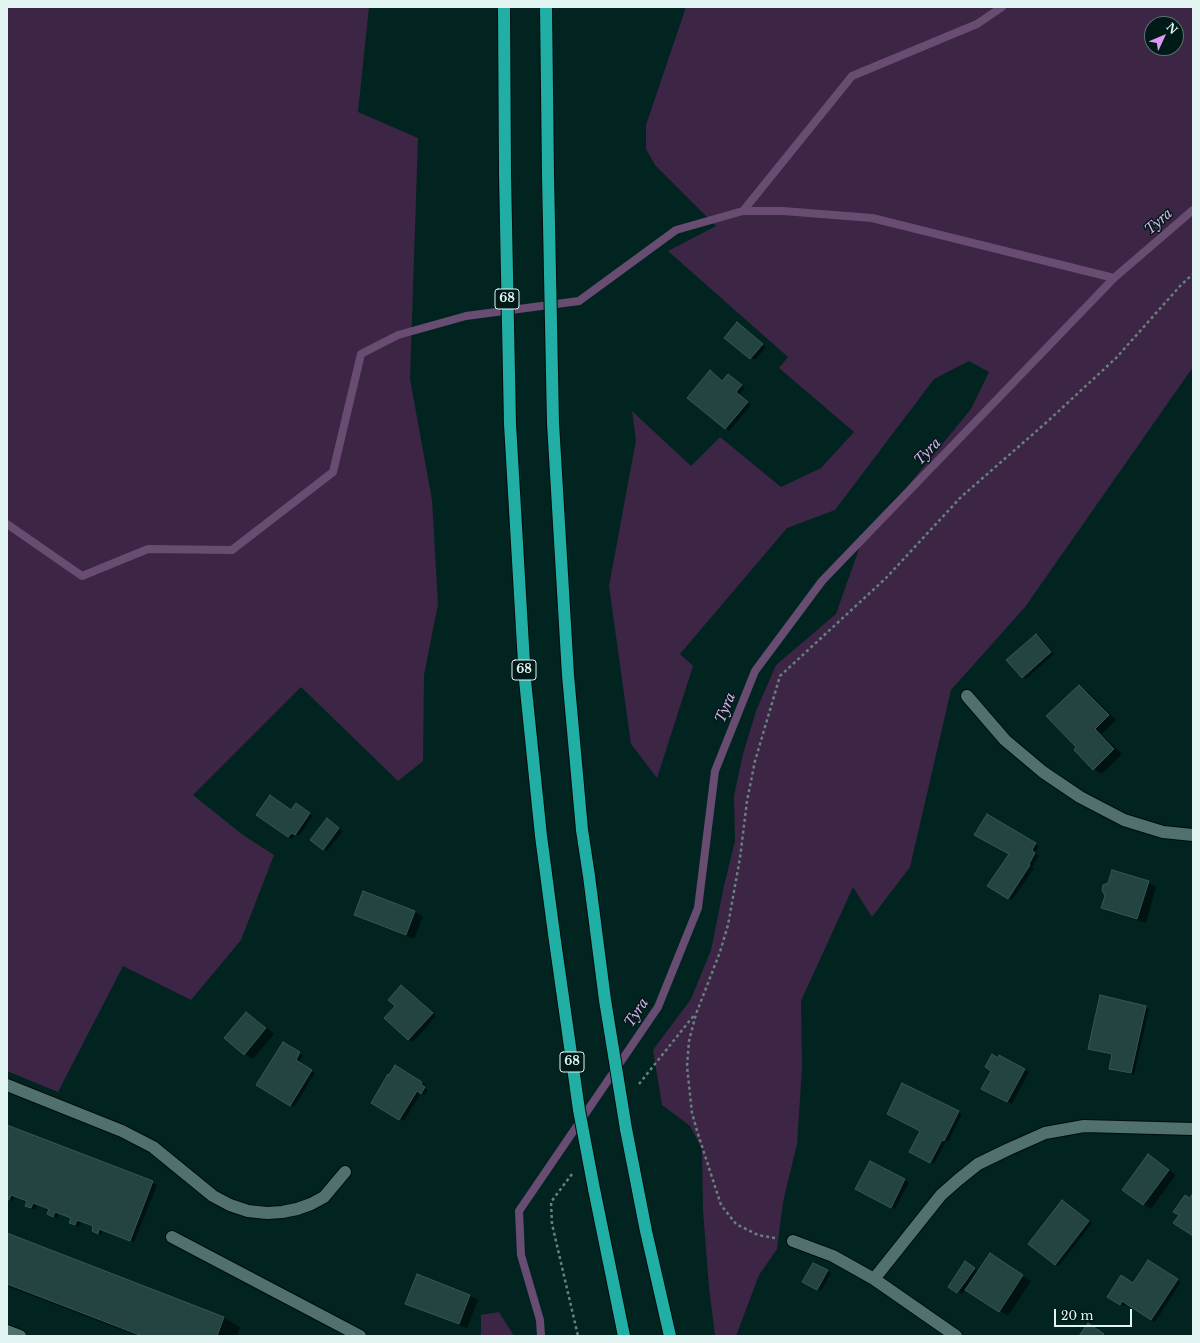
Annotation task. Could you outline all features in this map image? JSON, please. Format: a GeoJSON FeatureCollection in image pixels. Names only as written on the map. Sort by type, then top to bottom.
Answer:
{"type":"FeatureCollection","features":[{"type":"Feature","properties":{"kind":"highway","name":"68"},"geometry":{"type":"LineString","coordinates":[[504,7],[505,174],[510,424],[525,680],[541,836],[576,1087],[594,1189],[624,1336]]}},
{"type":"Feature","properties":{"kind":"highway"},"geometry":{"type":"LineString","coordinates":[[546,7],[548,174],[554,423],[568,675],[582,830],[626,1129],[646,1231],[670,1336]]}},
{"type":"Feature","properties":{"kind":"street"},"geometry":{"type":"LineString","coordinates":[[967,696],[1005,740],[1044,772],[1080,797],[1124,820],[1163,832],[1193,835]]}},
{"type":"Feature","properties":{"kind":"street"},"geometry":{"type":"LineString","coordinates":[[7,1085],[122,1131],[153,1147],[213,1196],[230,1205],[248,1211],[267,1213],[282,1212],[311,1204],[324,1197],[344,1172]]}},
{"type":"Feature","properties":{"kind":"street"},"geometry":{"type":"LineString","coordinates":[[874,1279],[941,1196],[978,1164],[1009,1149],[1045,1133],[1084,1126],[1193,1129]]}},
{"type":"Feature","properties":{"kind":"street"},"geometry":{"type":"LineString","coordinates":[[172,1237],[360,1336]]}},
{"type":"Feature","properties":{"kind":"street"},"geometry":{"type":"LineString","coordinates":[[793,1241],[833,1256],[874,1279],[956,1336]]}},
{"type":"Feature","properties":{"kind":"street"},"geometry":{"type":"LineString","coordinates":[[7,1331],[20,1336]]}},
{"type":"Feature","properties":{"kind":"path"},"geometry":{"type":"LineString","coordinates":[[793,1241],[758,1235],[736,1224],[721,1205],[692,1113],[687,1066],[689,1041],[696,1014],[720,952],[728,926],[740,858],[747,801],[755,761],[780,676],[886,578],[961,497],[1048,422],[1116,358],[1181,285],[1193,274]]}},
{"type":"Feature","properties":{"kind":"shaded area"},"geometry":{"type":"Polygon","coordinates":[[[7,7],[369,7],[358,112],[418,138],[410,379],[432,500],[438,604],[424,675],[423,761],[398,781],[301,687],[193,795],[243,835],[274,855],[241,940],[191,1000],[123,966],[58,1092],[7,1071],[7,7]]]}},
{"type":"Feature","properties":{"kind":"shaded area"},"geometry":{"type":"Polygon","coordinates":[[[686,7],[1193,7],[1193,367],[1025,607],[951,690],[910,867],[872,917],[853,887],[801,1001],[802,1067],[797,1144],[783,1202],[777,1249],[759,1275],[736,1336],[715,1336],[709,1287],[703,1211],[702,1149],[690,1126],[662,1105],[653,1050],[691,999],[711,950],[735,841],[734,796],[743,754],[756,711],[776,665],[836,614],[861,543],[971,409],[989,372],[969,361],[934,379],[835,510],[787,528],[680,654],[693,666],[657,778],[631,744],[609,586],[636,440],[632,411],[691,466],[720,437],[781,487],[821,468],[854,432],[779,368],[788,357],[668,251],[716,226],[655,165],[646,149],[646,125],[686,7]]]}},
{"type":"Feature","properties":{"kind":"shaded area"},"geometry":{"type":"Polygon","coordinates":[[[499,1312],[514,1336],[481,1336],[481,1315],[499,1312]]]}},
{"type":"Feature","properties":{"kind":"building"},"geometry":{"type":"Polygon","coordinates":[[[737,322],[763,344],[750,359],[724,338],[737,322]]]}},
{"type":"Feature","properties":{"kind":"building"},"geometry":{"type":"Polygon","coordinates":[[[710,370],[722,381],[728,374],[742,385],[736,392],[748,402],[725,429],[687,398],[710,370]]]}},
{"type":"Feature","properties":{"kind":"building"},"geometry":{"type":"Polygon","coordinates":[[[1036,634],[1051,652],[1022,678],[1006,660],[1036,634]]]}},
{"type":"Feature","properties":{"kind":"building"},"geometry":{"type":"Polygon","coordinates":[[[1079,685],[1109,715],[1095,729],[1114,749],[1093,770],[1074,750],[1076,747],[1046,716],[1079,685]]]}},
{"type":"Feature","properties":{"kind":"building"},"geometry":{"type":"Polygon","coordinates":[[[270,795],[291,810],[296,803],[310,813],[295,835],[292,833],[288,837],[256,815],[270,795]]]}},
{"type":"Feature","properties":{"kind":"building"},"geometry":{"type":"Polygon","coordinates":[[[987,814],[1036,843],[1032,850],[1035,853],[1029,864],[1030,865],[1008,899],[987,886],[1009,854],[974,835],[987,814]]]}},
{"type":"Feature","properties":{"kind":"building"},"geometry":{"type":"Polygon","coordinates":[[[327,818],[339,828],[323,850],[310,840],[327,818]]]}},
{"type":"Feature","properties":{"kind":"building"},"geometry":{"type":"Polygon","coordinates":[[[1112,870],[1149,881],[1137,919],[1101,908],[1105,896],[1102,890],[1103,885],[1108,883],[1112,870]]]}},
{"type":"Feature","properties":{"kind":"building"},"geometry":{"type":"Polygon","coordinates":[[[363,891],[415,911],[406,935],[354,915],[363,891]]]}},
{"type":"Feature","properties":{"kind":"building"},"geometry":{"type":"Polygon","coordinates":[[[401,985],[433,1013],[408,1040],[384,1018],[395,1006],[388,1000],[401,985]]]}},
{"type":"Feature","properties":{"kind":"building"},"geometry":{"type":"Polygon","coordinates":[[[1100,995],[1146,1006],[1131,1073],[1109,1069],[1112,1054],[1088,1049],[1100,995]]]}},
{"type":"Feature","properties":{"kind":"building"},"geometry":{"type":"Polygon","coordinates":[[[246,1012],[266,1028],[244,1055],[224,1038],[246,1012]]]}},
{"type":"Feature","properties":{"kind":"building"},"geometry":{"type":"Polygon","coordinates":[[[283,1042],[300,1052],[296,1060],[312,1070],[290,1106],[256,1085],[283,1042]]]}},
{"type":"Feature","properties":{"kind":"building"},"geometry":{"type":"Polygon","coordinates":[[[992,1054],[998,1058],[999,1055],[1025,1069],[1007,1102],[981,1089],[991,1071],[985,1067],[992,1054]]]}},
{"type":"Feature","properties":{"kind":"building"},"geometry":{"type":"Polygon","coordinates":[[[395,1065],[422,1082],[421,1084],[425,1087],[421,1094],[417,1091],[399,1120],[371,1103],[395,1065]]]}},
{"type":"Feature","properties":{"kind":"building"},"geometry":{"type":"Polygon","coordinates":[[[902,1083],[959,1111],[944,1141],[942,1140],[930,1163],[909,1152],[920,1131],[887,1114],[902,1083]]]}},
{"type":"Feature","properties":{"kind":"building"},"geometry":{"type":"Polygon","coordinates":[[[7,1125],[153,1181],[130,1241],[99,1229],[98,1234],[92,1231],[93,1226],[77,1220],[75,1225],[69,1223],[71,1218],[55,1212],[53,1217],[47,1214],[49,1209],[33,1203],[31,1208],[25,1206],[27,1201],[11,1195],[9,1200],[7,1199],[7,1125]]]}},
{"type":"Feature","properties":{"kind":"building"},"geometry":{"type":"Polygon","coordinates":[[[1148,1154],[1169,1170],[1143,1205],[1122,1190],[1148,1154]]]}},
{"type":"Feature","properties":{"kind":"building"},"geometry":{"type":"Polygon","coordinates":[[[870,1161],[905,1179],[891,1208],[855,1189],[870,1161]]]}},
{"type":"Feature","properties":{"kind":"building"},"geometry":{"type":"Polygon","coordinates":[[[1193,1193],[1193,1236],[1173,1223],[1179,1215],[1173,1212],[1185,1195],[1190,1198],[1193,1193]]]}},
{"type":"Feature","properties":{"kind":"building"},"geometry":{"type":"Polygon","coordinates":[[[1062,1200],[1089,1221],[1055,1265],[1028,1244],[1062,1200]]]}},
{"type":"Feature","properties":{"kind":"building"},"geometry":{"type":"Polygon","coordinates":[[[7,1233],[224,1317],[217,1336],[142,1336],[7,1284],[7,1233]]]}},
{"type":"Feature","properties":{"kind":"building"},"geometry":{"type":"Polygon","coordinates":[[[990,1253],[1023,1275],[999,1312],[965,1290],[990,1253]]]}},
{"type":"Feature","properties":{"kind":"building"},"geometry":{"type":"Polygon","coordinates":[[[1148,1260],[1178,1279],[1151,1320],[1122,1301],[1120,1305],[1107,1297],[1121,1275],[1133,1283],[1148,1260]]]}},
{"type":"Feature","properties":{"kind":"building"},"geometry":{"type":"Polygon","coordinates":[[[965,1261],[975,1268],[957,1293],[948,1287],[965,1261]]]}},
{"type":"Feature","properties":{"kind":"building"},"geometry":{"type":"Polygon","coordinates":[[[813,1263],[828,1270],[817,1290],[802,1282],[813,1263]]]}},
{"type":"Feature","properties":{"kind":"building"},"geometry":{"type":"Polygon","coordinates":[[[417,1274],[470,1295],[459,1324],[405,1304],[417,1274]]]}},
{"type":"Feature","properties":{"kind":"building"},"geometry":{"type":"Polygon","coordinates":[[[1088,1323],[1104,1334],[1103,1336],[1079,1336],[1088,1323]]]}},
{"type":"Feature","properties":{"kind":"waterway"},"geometry":{"type":"LineString","coordinates":[[743,211],[852,76],[977,24],[1002,7]]}},
{"type":"Feature","properties":{"kind":"waterway","name":"Tyra"},"geometry":{"type":"LineString","coordinates":[[541,1336],[540,1320],[521,1255],[519,1211],[658,1007],[698,908],[715,771],[755,671],[822,581],[1114,278],[1193,210]]}},
{"type":"Feature","properties":{"kind":"waterway"},"geometry":{"type":"LineString","coordinates":[[7,524],[82,576],[148,549],[232,550],[333,472],[361,354],[398,335],[466,316],[579,301],[676,230],[743,211],[783,211],[872,218],[1114,278]]}}]}
